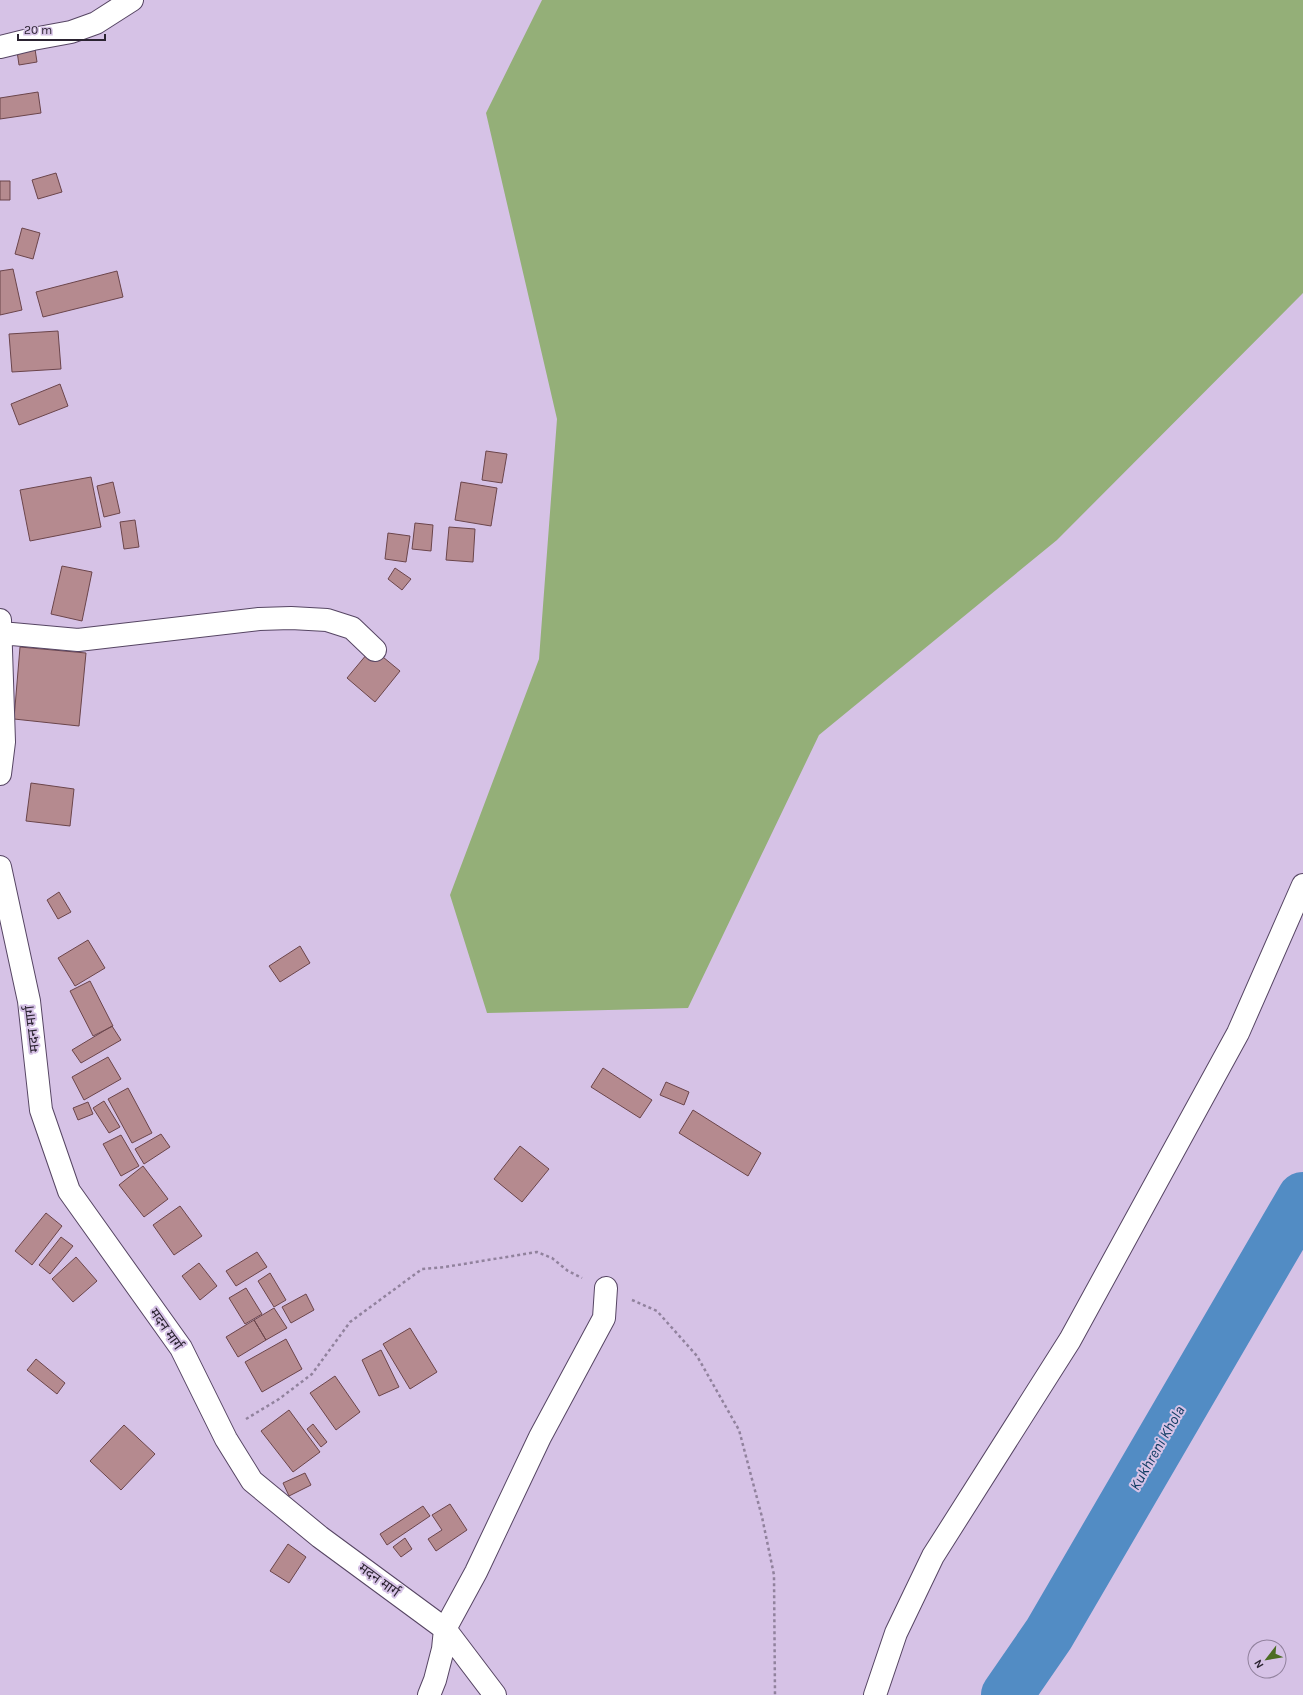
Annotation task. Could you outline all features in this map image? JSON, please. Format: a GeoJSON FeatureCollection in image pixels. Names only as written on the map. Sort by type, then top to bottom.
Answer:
{"type":"FeatureCollection","features":[{"type":"Feature","properties":{"kind":"street"},"geometry":{"type":"LineString","coordinates":[[0,47],[71,32],[96,23],[132,0]]}},
{"type":"Feature","properties":{"kind":"street"},"geometry":{"type":"LineString","coordinates":[[0,633],[78,640],[259,619],[291,618],[327,620],[352,628],[374,650]]}},
{"type":"Feature","properties":{"kind":"street"},"geometry":{"type":"LineString","coordinates":[[0,620],[4,742],[0,774]]}},
{"type":"Feature","properties":{"kind":"street","name":"मदन मार्ग"},"geometry":{"type":"LineString","coordinates":[[0,867],[11,924],[29,1001],[41,1110],[69,1191],[180,1348],[226,1439],[252,1481],[320,1538],[446,1629],[495,1695]]}},
{"type":"Feature","properties":{"kind":"street"},"geometry":{"type":"LineString","coordinates":[[875,1695],[896,1633],[933,1556],[1070,1340],[1238,1033],[1303,885]]}},
{"type":"Feature","properties":{"kind":"street"},"geometry":{"type":"LineString","coordinates":[[430,1695],[443,1649],[446,1629],[476,1572],[540,1437],[604,1318],[606,1288]]}},
{"type":"Feature","properties":{"kind":"green space"},"geometry":{"type":"Polygon","coordinates":[[[542,0],[1303,0],[1303,293],[1057,540],[819,735],[688,1008],[487,1013],[450,895],[539,659],[557,419],[486,113],[542,0]]]}},
{"type":"Feature","properties":{"kind":"building"},"geometry":{"type":"Polygon","coordinates":[[[35,49],[37,62],[19,65],[17,51],[35,49]]]}},
{"type":"Feature","properties":{"kind":"building"},"geometry":{"type":"Polygon","coordinates":[[[38,92],[41,113],[0,119],[0,98],[38,92]]]}},
{"type":"Feature","properties":{"kind":"building"},"geometry":{"type":"Polygon","coordinates":[[[56,173],[62,192],[38,199],[32,180],[56,173]]]}},
{"type":"Feature","properties":{"kind":"building"},"geometry":{"type":"Polygon","coordinates":[[[0,181],[10,181],[10,200],[0,200],[0,181]]]}},
{"type":"Feature","properties":{"kind":"building"},"geometry":{"type":"Polygon","coordinates":[[[22,228],[40,233],[33,259],[15,254],[22,228]]]}},
{"type":"Feature","properties":{"kind":"building"},"geometry":{"type":"Polygon","coordinates":[[[13,269],[22,310],[0,315],[0,271],[13,269]]]}},
{"type":"Feature","properties":{"kind":"building"},"geometry":{"type":"Polygon","coordinates":[[[117,271],[123,297],[43,317],[36,292],[117,271]]]}},
{"type":"Feature","properties":{"kind":"building"},"geometry":{"type":"Polygon","coordinates":[[[58,331],[61,369],[12,372],[9,334],[58,331]]]}},
{"type":"Feature","properties":{"kind":"building"},"geometry":{"type":"Polygon","coordinates":[[[60,384],[68,406],[19,425],[11,404],[60,384]]]}},
{"type":"Feature","properties":{"kind":"building"},"geometry":{"type":"Polygon","coordinates":[[[486,451],[507,454],[502,483],[482,480],[486,451]]]}},
{"type":"Feature","properties":{"kind":"building"},"geometry":{"type":"Polygon","coordinates":[[[91,477],[101,527],[30,541],[20,490],[91,477]]]}},
{"type":"Feature","properties":{"kind":"building"},"geometry":{"type":"Polygon","coordinates":[[[113,482],[120,513],[104,517],[97,486],[113,482]]]}},
{"type":"Feature","properties":{"kind":"building"},"geometry":{"type":"Polygon","coordinates":[[[461,482],[497,488],[491,526],[455,520],[461,482]]]}},
{"type":"Feature","properties":{"kind":"building"},"geometry":{"type":"Polygon","coordinates":[[[135,520],[139,547],[124,549],[120,522],[135,520]]]}},
{"type":"Feature","properties":{"kind":"building"},"geometry":{"type":"Polygon","coordinates":[[[415,523],[433,525],[431,551],[412,549],[415,523]]]}},
{"type":"Feature","properties":{"kind":"building"},"geometry":{"type":"Polygon","coordinates":[[[449,527],[475,529],[473,562],[446,560],[449,527]]]}},
{"type":"Feature","properties":{"kind":"building"},"geometry":{"type":"Polygon","coordinates":[[[388,533],[410,536],[406,562],[385,559],[388,533]]]}},
{"type":"Feature","properties":{"kind":"building"},"geometry":{"type":"Polygon","coordinates":[[[62,566],[92,572],[82,621],[51,614],[62,566]]]}},
{"type":"Feature","properties":{"kind":"building"},"geometry":{"type":"Polygon","coordinates":[[[395,568],[411,579],[402,590],[388,579],[395,568]]]}},
{"type":"Feature","properties":{"kind":"building"},"geometry":{"type":"Polygon","coordinates":[[[20,647],[86,653],[79,726],[14,719],[20,647]]]}},
{"type":"Feature","properties":{"kind":"building"},"geometry":{"type":"Polygon","coordinates":[[[372,648],[400,671],[375,702],[347,678],[372,648]]]}},
{"type":"Feature","properties":{"kind":"building"},"geometry":{"type":"Polygon","coordinates":[[[31,783],[74,789],[70,826],[26,821],[31,783]]]}},
{"type":"Feature","properties":{"kind":"building"},"geometry":{"type":"Polygon","coordinates":[[[59,892],[71,912],[58,919],[47,900],[59,892]]]}},
{"type":"Feature","properties":{"kind":"building"},"geometry":{"type":"Polygon","coordinates":[[[88,940],[105,968],[75,986],[58,958],[88,940]]]}},
{"type":"Feature","properties":{"kind":"building"},"geometry":{"type":"Polygon","coordinates":[[[300,946],[310,963],[280,982],[269,966],[300,946]]]}},
{"type":"Feature","properties":{"kind":"building"},"geometry":{"type":"Polygon","coordinates":[[[90,981],[113,1026],[93,1036],[70,991],[90,981]]]}},
{"type":"Feature","properties":{"kind":"building"},"geometry":{"type":"Polygon","coordinates":[[[112,1026],[121,1040],[81,1063],[72,1050],[112,1026]]]}},
{"type":"Feature","properties":{"kind":"building"},"geometry":{"type":"Polygon","coordinates":[[[108,1057],[121,1079],[84,1100],[72,1077],[108,1057]]]}},
{"type":"Feature","properties":{"kind":"building"},"geometry":{"type":"Polygon","coordinates":[[[603,1068],[652,1100],[640,1118],[591,1087],[603,1068]]]}},
{"type":"Feature","properties":{"kind":"building"},"geometry":{"type":"Polygon","coordinates":[[[666,1082],[689,1092],[684,1105],[660,1095],[666,1082]]]}},
{"type":"Feature","properties":{"kind":"building"},"geometry":{"type":"Polygon","coordinates":[[[128,1088],[152,1133],[132,1143],[108,1099],[128,1088]]]}},
{"type":"Feature","properties":{"kind":"building"},"geometry":{"type":"Polygon","coordinates":[[[104,1101],[120,1127],[109,1133],[93,1108],[104,1101]]]}},
{"type":"Feature","properties":{"kind":"building"},"geometry":{"type":"Polygon","coordinates":[[[88,1102],[93,1114],[78,1120],[73,1108],[88,1102]]]}},
{"type":"Feature","properties":{"kind":"building"},"geometry":{"type":"Polygon","coordinates":[[[693,1110],[761,1153],[748,1176],[679,1133],[693,1110]]]}},
{"type":"Feature","properties":{"kind":"building"},"geometry":{"type":"Polygon","coordinates":[[[161,1134],[170,1147],[144,1164],[135,1149],[161,1134]]]}},
{"type":"Feature","properties":{"kind":"building"},"geometry":{"type":"Polygon","coordinates":[[[121,1135],[139,1166],[121,1176],[103,1144],[121,1135]]]}},
{"type":"Feature","properties":{"kind":"building"},"geometry":{"type":"Polygon","coordinates":[[[520,1146],[549,1169],[522,1202],[494,1179],[520,1146]]]}},
{"type":"Feature","properties":{"kind":"building"},"geometry":{"type":"Polygon","coordinates":[[[143,1166],[168,1199],[144,1217],[119,1185],[143,1166]]]}},
{"type":"Feature","properties":{"kind":"building"},"geometry":{"type":"Polygon","coordinates":[[[180,1206],[202,1236],[174,1255],[153,1225],[180,1206]]]}},
{"type":"Feature","properties":{"kind":"building"},"geometry":{"type":"Polygon","coordinates":[[[46,1213],[62,1226],[32,1265],[15,1251],[46,1213]]]}},
{"type":"Feature","properties":{"kind":"building"},"geometry":{"type":"Polygon","coordinates":[[[61,1237],[73,1246],[50,1274],[39,1265],[61,1237]]]}},
{"type":"Feature","properties":{"kind":"building"},"geometry":{"type":"Polygon","coordinates":[[[257,1252],[267,1267],[236,1286],[226,1271],[257,1252]]]}},
{"type":"Feature","properties":{"kind":"building"},"geometry":{"type":"Polygon","coordinates":[[[76,1257],[97,1281],[73,1302],[52,1279],[76,1257]]]}},
{"type":"Feature","properties":{"kind":"building"},"geometry":{"type":"Polygon","coordinates":[[[199,1263],[217,1286],[200,1300],[182,1276],[199,1263]]]}},
{"type":"Feature","properties":{"kind":"building"},"geometry":{"type":"Polygon","coordinates":[[[270,1273],[286,1300],[274,1307],[258,1281],[270,1273]]]}},
{"type":"Feature","properties":{"kind":"building"},"geometry":{"type":"Polygon","coordinates":[[[246,1288],[262,1314],[245,1324],[229,1298],[246,1288]]]}},
{"type":"Feature","properties":{"kind":"building"},"geometry":{"type":"Polygon","coordinates":[[[306,1294],[314,1310],[291,1323],[282,1307],[306,1294]]]}},
{"type":"Feature","properties":{"kind":"building"},"geometry":{"type":"Polygon","coordinates":[[[274,1308],[287,1328],[266,1340],[254,1320],[274,1308]]]}},
{"type":"Feature","properties":{"kind":"building"},"geometry":{"type":"Polygon","coordinates":[[[254,1320],[266,1340],[238,1357],[226,1337],[254,1320]]]}},
{"type":"Feature","properties":{"kind":"building"},"geometry":{"type":"Polygon","coordinates":[[[410,1328],[437,1372],[410,1389],[383,1344],[410,1328]]]}},
{"type":"Feature","properties":{"kind":"building"},"geometry":{"type":"Polygon","coordinates":[[[286,1339],[302,1369],[262,1392],[245,1362],[286,1339]]]}},
{"type":"Feature","properties":{"kind":"building"},"geometry":{"type":"Polygon","coordinates":[[[381,1350],[399,1387],[379,1396],[362,1360],[381,1350]]]}},
{"type":"Feature","properties":{"kind":"building"},"geometry":{"type":"Polygon","coordinates":[[[36,1359],[65,1383],[57,1394],[27,1370],[36,1359]]]}},
{"type":"Feature","properties":{"kind":"building"},"geometry":{"type":"Polygon","coordinates":[[[335,1376],[360,1412],[336,1430],[310,1393],[335,1376]]]}},
{"type":"Feature","properties":{"kind":"building"},"geometry":{"type":"Polygon","coordinates":[[[289,1410],[320,1452],[293,1472],[261,1431],[289,1410]]]}},
{"type":"Feature","properties":{"kind":"building"},"geometry":{"type":"Polygon","coordinates":[[[313,1424],[327,1442],[321,1447],[307,1429],[313,1424]]]}},
{"type":"Feature","properties":{"kind":"building"},"geometry":{"type":"Polygon","coordinates":[[[124,1425],[155,1454],[121,1490],[90,1461],[124,1425]]]}},
{"type":"Feature","properties":{"kind":"building"},"geometry":{"type":"Polygon","coordinates":[[[305,1473],[311,1485],[289,1496],[283,1483],[305,1473]]]}},
{"type":"Feature","properties":{"kind":"building"},"geometry":{"type":"Polygon","coordinates":[[[450,1504],[467,1530],[436,1551],[428,1539],[442,1530],[432,1515],[450,1504]]]}},
{"type":"Feature","properties":{"kind":"building"},"geometry":{"type":"Polygon","coordinates":[[[423,1506],[430,1516],[387,1545],[380,1534],[423,1506]]]}},
{"type":"Feature","properties":{"kind":"building"},"geometry":{"type":"Polygon","coordinates":[[[405,1538],[412,1549],[401,1557],[393,1547],[405,1538]]]}},
{"type":"Feature","properties":{"kind":"building"},"geometry":{"type":"Polygon","coordinates":[[[288,1544],[306,1557],[289,1583],[270,1571],[288,1544]]]}},
{"type":"Feature","properties":{"kind":"waterway","name":"Kukhreni Khola"},"geometry":{"type":"LineString","coordinates":[[1007,1695],[1049,1634],[1303,1198]]}}]}
